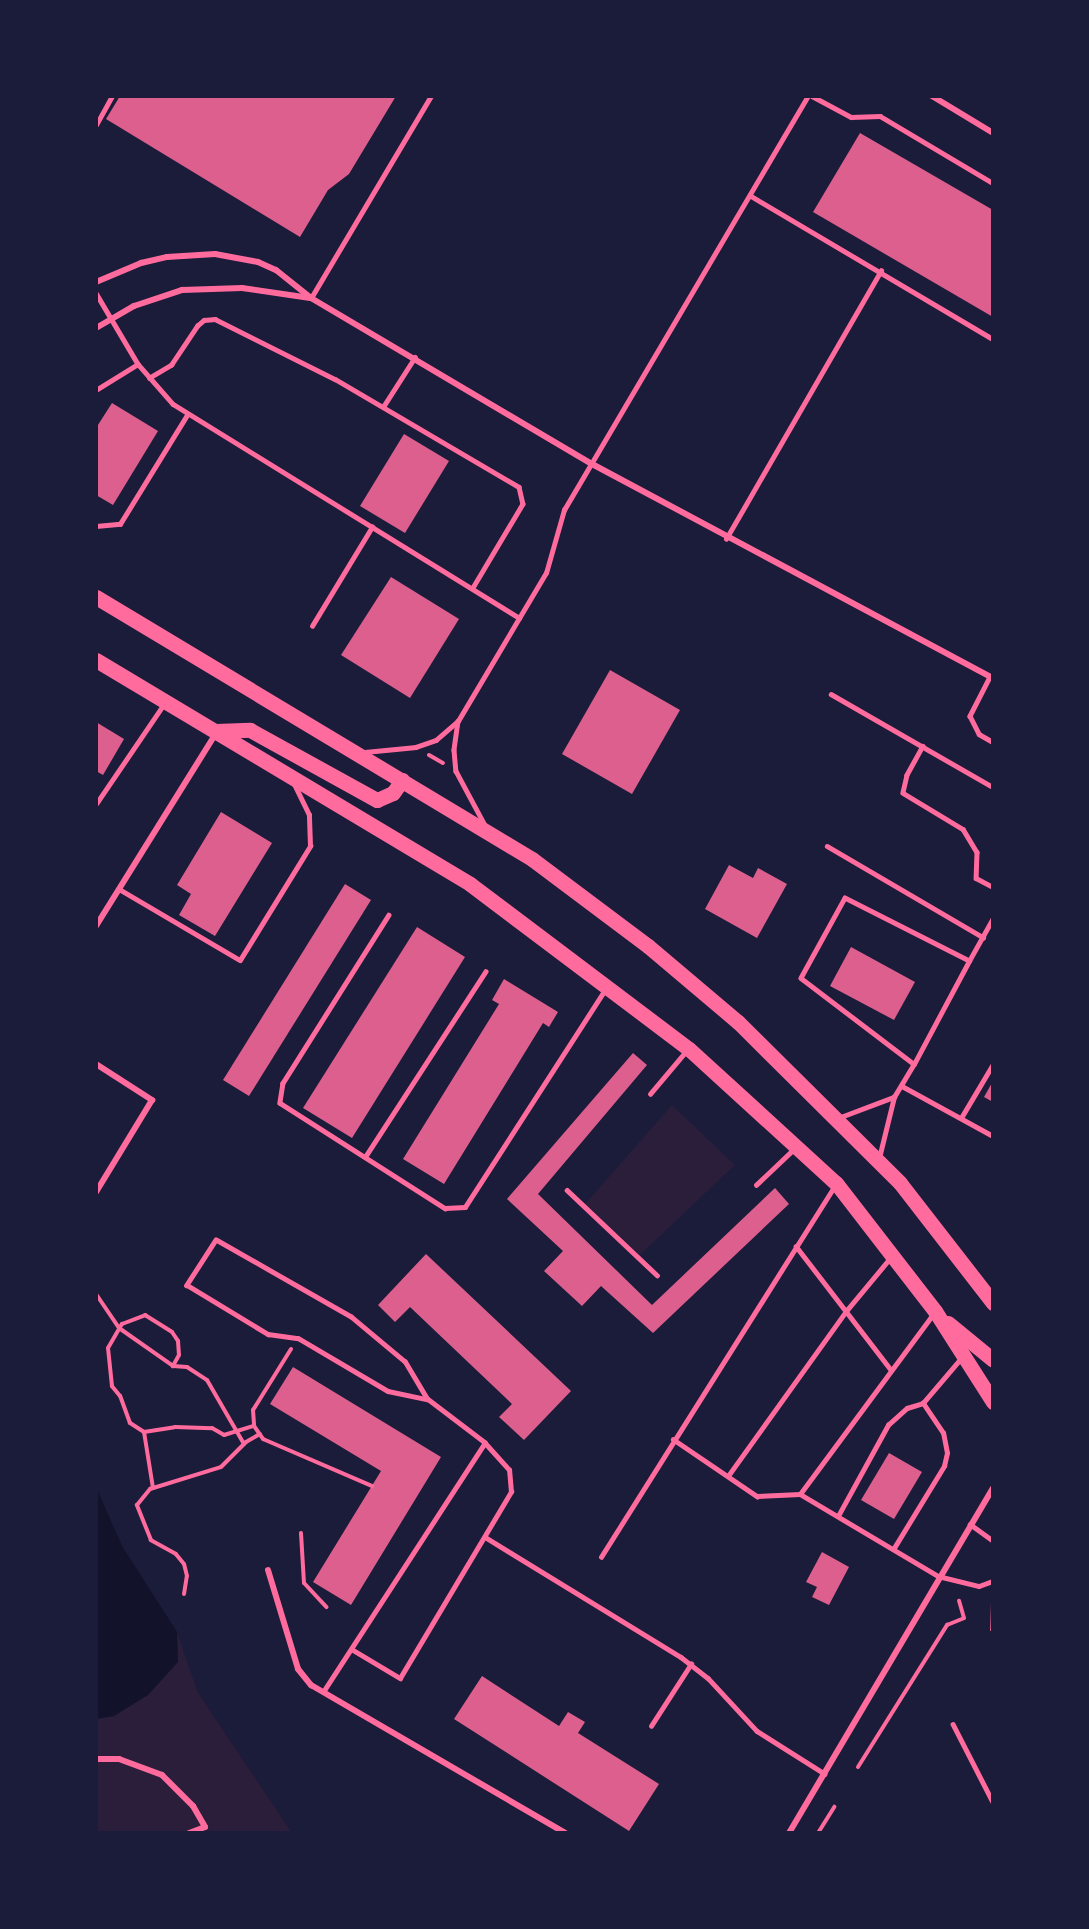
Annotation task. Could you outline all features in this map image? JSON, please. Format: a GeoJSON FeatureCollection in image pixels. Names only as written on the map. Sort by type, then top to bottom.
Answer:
{"type":"FeatureCollection","features":[{"type":"Feature","properties":{"kind":"highway"},"geometry":{"type":"LineString","coordinates":[[96,597],[532,859],[648,946],[738,1022],[878,1161],[907,1192],[993,1303]]}},
{"type":"Feature","properties":{"kind":"highway"},"geometry":{"type":"LineString","coordinates":[[96,660],[470,884],[608,986],[688,1049],[836,1183],[893,1254],[934,1311],[993,1402]]}},
{"type":"Feature","properties":{"kind":"highway"},"geometry":{"type":"LineString","coordinates":[[216,731],[250,730],[377,800],[393,793],[402,780]]}},
{"type":"Feature","properties":{"kind":"highway"},"geometry":{"type":"LineString","coordinates":[[934,1311],[993,1360]]}},
{"type":"Feature","properties":{"kind":"street"},"geometry":{"type":"LineString","coordinates":[[932,96],[993,133]]}},
{"type":"Feature","properties":{"kind":"street"},"geometry":{"type":"LineString","coordinates":[[96,282],[141,263],[215,254],[258,262],[276,270],[311,298],[415,357],[592,464],[726,538],[992,677]]}},
{"type":"Feature","properties":{"kind":"street"},"geometry":{"type":"LineString","coordinates":[[96,328],[111,318],[157,296],[206,287],[311,298]]}},
{"type":"Feature","properties":{"kind":"street"},"geometry":{"type":"LineString","coordinates":[[96,926],[216,731]]}},
{"type":"Feature","properties":{"kind":"street"},"geometry":{"type":"LineString","coordinates":[[96,1064],[152,1100],[96,1192]]}},
{"type":"Feature","properties":{"kind":"street"},"geometry":{"type":"LineString","coordinates":[[789,1833],[938,1576],[993,1488]]}},
{"type":"Feature","properties":{"kind":"street"},"geometry":{"type":"LineString","coordinates":[[268,1570],[298,1669],[323,1692],[565,1833]]}},
{"type":"Feature","properties":{"kind":"street"},"geometry":{"type":"LineString","coordinates":[[96,1759],[119,1759],[162,1775],[193,1806],[206,1827],[189,1833]]}},
{"type":"Feature","properties":{"kind":"lane"},"geometry":{"type":"LineString","coordinates":[[96,125],[112,96]]}},
{"type":"Feature","properties":{"kind":"lane"},"geometry":{"type":"LineString","coordinates":[[311,298],[431,96]]}},
{"type":"Feature","properties":{"kind":"lane"},"geometry":{"type":"LineString","coordinates":[[355,753],[416,747],[435,740],[458,721],[546,573],[564,510],[808,96]]}},
{"type":"Feature","properties":{"kind":"lane"},"geometry":{"type":"LineString","coordinates":[[812,96],[851,117],[880,116],[993,183]]}},
{"type":"Feature","properties":{"kind":"lane"},"geometry":{"type":"LineString","coordinates":[[751,196],[993,339]]}},
{"type":"Feature","properties":{"kind":"lane"},"geometry":{"type":"LineString","coordinates":[[726,538],[881,271]]}},
{"type":"Feature","properties":{"kind":"lane"},"geometry":{"type":"LineString","coordinates":[[96,293],[138,364],[187,415],[519,618]]}},
{"type":"Feature","properties":{"kind":"lane"},"geometry":{"type":"LineString","coordinates":[[149,378],[171,364],[197,326],[204,320],[214,319],[382,407],[519,487],[523,495],[523,504],[473,588]]}},
{"type":"Feature","properties":{"kind":"lane"},"geometry":{"type":"LineString","coordinates":[[382,407],[415,357]]}},
{"type":"Feature","properties":{"kind":"lane"},"geometry":{"type":"LineString","coordinates":[[96,390],[138,364]]}},
{"type":"Feature","properties":{"kind":"lane"},"geometry":{"type":"LineString","coordinates":[[96,526],[120,524],[187,415]]}},
{"type":"Feature","properties":{"kind":"lane"},"geometry":{"type":"LineString","coordinates":[[312,626],[372,527]]}},
{"type":"Feature","properties":{"kind":"lane"},"geometry":{"type":"LineString","coordinates":[[992,677],[970,716],[979,734],[993,742]]}},
{"type":"Feature","properties":{"kind":"lane"},"geometry":{"type":"LineString","coordinates":[[831,694],[993,787]]}},
{"type":"Feature","properties":{"kind":"lane"},"geometry":{"type":"LineString","coordinates":[[96,804],[165,701]]}},
{"type":"Feature","properties":{"kind":"lane"},"geometry":{"type":"LineString","coordinates":[[458,721],[454,750],[456,771],[490,834]]}},
{"type":"Feature","properties":{"kind":"lane"},"geometry":{"type":"LineString","coordinates":[[923,746],[907,775],[903,793],[954,822],[972,838],[977,852],[976,878],[993,887]]}},
{"type":"Feature","properties":{"kind":"lane"},"geometry":{"type":"LineString","coordinates":[[119,889],[240,960],[310,846],[309,815],[291,776]]}},
{"type":"Feature","properties":{"kind":"lane"},"geometry":{"type":"LineString","coordinates":[[827,846],[983,937]]}},
{"type":"Feature","properties":{"kind":"lane"},"geometry":{"type":"LineString","coordinates":[[914,1064],[801,978],[845,898],[969,961]]}},
{"type":"Feature","properties":{"kind":"lane"},"geometry":{"type":"LineString","coordinates":[[389,915],[283,1083],[280,1103],[445,1208],[465,1207],[608,986]]}},
{"type":"Feature","properties":{"kind":"lane"},"geometry":{"type":"LineString","coordinates":[[878,1161],[894,1097],[993,918]]}},
{"type":"Feature","properties":{"kind":"lane"},"geometry":{"type":"LineString","coordinates":[[365,1157],[485,972]]}},
{"type":"Feature","properties":{"kind":"lane"},"geometry":{"type":"LineString","coordinates":[[650,1094],[688,1049]]}},
{"type":"Feature","properties":{"kind":"lane"},"geometry":{"type":"LineString","coordinates":[[961,1118],[993,1064]]}},
{"type":"Feature","properties":{"kind":"lane"},"geometry":{"type":"LineString","coordinates":[[902,1086],[993,1136]]}},
{"type":"Feature","properties":{"kind":"lane"},"geometry":{"type":"LineString","coordinates":[[836,1119],[894,1097]]}},
{"type":"Feature","properties":{"kind":"lane"},"geometry":{"type":"LineString","coordinates":[[756,1185],[797,1146]]}},
{"type":"Feature","properties":{"kind":"lane"},"geometry":{"type":"LineString","coordinates":[[601,1557],[673,1439],[836,1183]]}},
{"type":"Feature","properties":{"kind":"lane"},"geometry":{"type":"LineString","coordinates":[[567,1190],[657,1275]]}},
{"type":"Feature","properties":{"kind":"lane"},"geometry":{"type":"LineString","coordinates":[[353,1650],[400,1678],[511,1492],[513,1479],[504,1461],[485,1443],[428,1399],[405,1362],[351,1317],[216,1239],[187,1285],[268,1334],[298,1338],[388,1391],[428,1399]]}},
{"type":"Feature","properties":{"kind":"lane"},"geometry":{"type":"LineString","coordinates":[[796,1246],[847,1310],[891,1371]]}},
{"type":"Feature","properties":{"kind":"lane"},"geometry":{"type":"LineString","coordinates":[[728,1476],[847,1310],[893,1254]]}},
{"type":"Feature","properties":{"kind":"lane"},"geometry":{"type":"LineString","coordinates":[[800,1494],[934,1311]]}},
{"type":"Feature","properties":{"kind":"lane"},"geometry":{"type":"LineString","coordinates":[[838,1516],[888,1425],[907,1408],[922,1403],[963,1354]]}},
{"type":"Feature","properties":{"kind":"lane"},"geometry":{"type":"LineString","coordinates":[[894,1548],[944,1466],[947,1453],[943,1433],[922,1403]]}},
{"type":"Feature","properties":{"kind":"lane"},"geometry":{"type":"LineString","coordinates":[[673,1439],[757,1496],[800,1494],[938,1576],[980,1586],[993,1581]]}},
{"type":"Feature","properties":{"kind":"lane"},"geometry":{"type":"LineString","coordinates":[[323,1692],[353,1650],[485,1443]]}},
{"type":"Feature","properties":{"kind":"lane"},"geometry":{"type":"LineString","coordinates":[[970,1524],[993,1541]]}},
{"type":"Feature","properties":{"kind":"lane"},"geometry":{"type":"LineString","coordinates":[[485,1537],[691,1664],[757,1731],[825,1774]]}},
{"type":"Feature","properties":{"kind":"lane"},"geometry":{"type":"LineString","coordinates":[[651,1726],[691,1664]]}},
{"type":"Feature","properties":{"kind":"lane"},"geometry":{"type":"LineString","coordinates":[[953,1724],[993,1802]]}},
{"type":"Feature","properties":{"kind":"path"},"geometry":{"type":"LineString","coordinates":[[426,752],[447,765]]}},
{"type":"Feature","properties":{"kind":"path"},"geometry":{"type":"LineString","coordinates":[[96,1294],[119,1328],[173,1366],[187,1367],[207,1380],[244,1444]]}},
{"type":"Feature","properties":{"kind":"path"},"geometry":{"type":"LineString","coordinates":[[173,1366],[179,1355],[178,1341],[160,1322],[145,1315],[134,1317],[119,1328],[108,1348],[112,1386],[120,1396],[130,1423],[144,1432],[175,1426],[212,1428],[224,1434],[254,1426]]}},
{"type":"Feature","properties":{"kind":"path"},"geometry":{"type":"LineString","coordinates":[[293,1345],[253,1410],[254,1426],[260,1434],[372,1486]]}},
{"type":"Feature","properties":{"kind":"path"},"geometry":{"type":"LineString","coordinates":[[144,1432],[153,1488]]}},
{"type":"Feature","properties":{"kind":"path"},"geometry":{"type":"LineString","coordinates":[[184,1594],[187,1576],[184,1564],[176,1554],[151,1540],[141,1520],[137,1505],[141,1496],[153,1488],[221,1467],[244,1444],[260,1434]]}},
{"type":"Feature","properties":{"kind":"path"},"geometry":{"type":"LineString","coordinates":[[301,1533],[304,1583],[326,1607]]}},
{"type":"Feature","properties":{"kind":"path"},"geometry":{"type":"LineString","coordinates":[[858,1767],[947,1625],[964,1618],[959,1601]]}},
{"type":"Feature","properties":{"kind":"path"},"geometry":{"type":"LineString","coordinates":[[818,1833],[834,1807]]}},
{"type":"Feature","properties":{"kind":"shaded area"},"geometry":{"type":"Polygon","coordinates":[[[672,1105],[735,1165],[640,1255],[585,1204],[672,1105]]]}},
{"type":"Feature","properties":{"kind":"shaded area"},"geometry":{"type":"Polygon","coordinates":[[[96,1487],[122,1546],[177,1632],[178,1662],[148,1695],[114,1716],[96,1719],[96,1487]]]}},
{"type":"Feature","properties":{"kind":"shaded area"},"geometry":{"type":"Polygon","coordinates":[[[177,1632],[198,1693],[292,1833],[96,1833],[96,1719],[114,1716],[178,1662],[177,1632]]]}},
{"type":"Feature","properties":{"kind":"building"},"geometry":{"type":"Polygon","coordinates":[[[120,96],[396,96],[349,174],[328,190],[300,237],[106,119],[120,96]]]}},
{"type":"Feature","properties":{"kind":"building"},"geometry":{"type":"Polygon","coordinates":[[[860,133],[993,210],[993,317],[813,212],[860,133]]]}},
{"type":"Feature","properties":{"kind":"building"},"geometry":{"type":"Polygon","coordinates":[[[112,403],[158,431],[113,505],[96,495],[96,428],[112,403]]]}},
{"type":"Feature","properties":{"kind":"building"},"geometry":{"type":"Polygon","coordinates":[[[404,434],[449,461],[405,533],[360,506],[404,434]]]}},
{"type":"Feature","properties":{"kind":"building"},"geometry":{"type":"Polygon","coordinates":[[[391,577],[459,619],[410,698],[341,655],[391,577]]]}},
{"type":"Feature","properties":{"kind":"building"},"geometry":{"type":"Polygon","coordinates":[[[610,670],[680,710],[632,794],[562,754],[610,670]]]}},
{"type":"Feature","properties":{"kind":"building"},"geometry":{"type":"Polygon","coordinates":[[[96,722],[124,739],[103,775],[96,771],[96,722]]]}},
{"type":"Feature","properties":{"kind":"building"},"geometry":{"type":"Polygon","coordinates":[[[221,812],[272,843],[215,936],[179,915],[191,894],[177,885],[221,812]]]}},
{"type":"Feature","properties":{"kind":"building"},"geometry":{"type":"Polygon","coordinates":[[[729,865],[753,878],[758,868],[787,884],[757,938],[705,909],[729,865]]]}},
{"type":"Feature","properties":{"kind":"building"},"geometry":{"type":"Polygon","coordinates":[[[345,884],[371,900],[249,1096],[223,1080],[345,884]]]}},
{"type":"Feature","properties":{"kind":"building"},"geometry":{"type":"Polygon","coordinates":[[[417,927],[465,957],[352,1138],[303,1108],[417,927]]]}},
{"type":"Feature","properties":{"kind":"building"},"geometry":{"type":"Polygon","coordinates":[[[851,947],[915,982],[894,1020],[830,986],[851,947]]]}},
{"type":"Feature","properties":{"kind":"building"},"geometry":{"type":"Polygon","coordinates":[[[504,979],[558,1012],[549,1027],[543,1023],[444,1184],[403,1159],[499,1004],[492,1000],[504,979]]]}},
{"type":"Feature","properties":{"kind":"building"},"geometry":{"type":"Polygon","coordinates":[[[633,1053],[647,1065],[538,1194],[652,1305],[775,1188],[789,1204],[653,1333],[601,1286],[582,1306],[544,1271],[563,1251],[507,1199],[633,1053]]]}},
{"type":"Feature","properties":{"kind":"building"},"geometry":{"type":"Polygon","coordinates":[[[993,1081],[993,1102],[984,1097],[993,1081]]]}},
{"type":"Feature","properties":{"kind":"building"},"geometry":{"type":"Polygon","coordinates":[[[426,1254],[571,1391],[524,1440],[499,1417],[512,1404],[410,1307],[395,1322],[378,1305],[426,1254]]]}},
{"type":"Feature","properties":{"kind":"building"},"geometry":{"type":"Polygon","coordinates":[[[293,1367],[441,1457],[351,1605],[313,1582],[381,1471],[270,1404],[293,1367]]]}},
{"type":"Feature","properties":{"kind":"building"},"geometry":{"type":"Polygon","coordinates":[[[889,1453],[922,1472],[894,1519],[861,1500],[889,1453]]]}},
{"type":"Feature","properties":{"kind":"building"},"geometry":{"type":"Polygon","coordinates":[[[822,1552],[849,1567],[829,1605],[812,1597],[817,1587],[806,1582],[822,1552]]]}},
{"type":"Feature","properties":{"kind":"building"},"geometry":{"type":"Polygon","coordinates":[[[991,1603],[993,1603],[993,1631],[990,1631],[991,1603]]]}},
{"type":"Feature","properties":{"kind":"building"},"geometry":{"type":"Polygon","coordinates":[[[482,1676],[559,1726],[568,1712],[585,1722],[578,1733],[659,1784],[629,1831],[454,1719],[482,1676]]]}}]}
